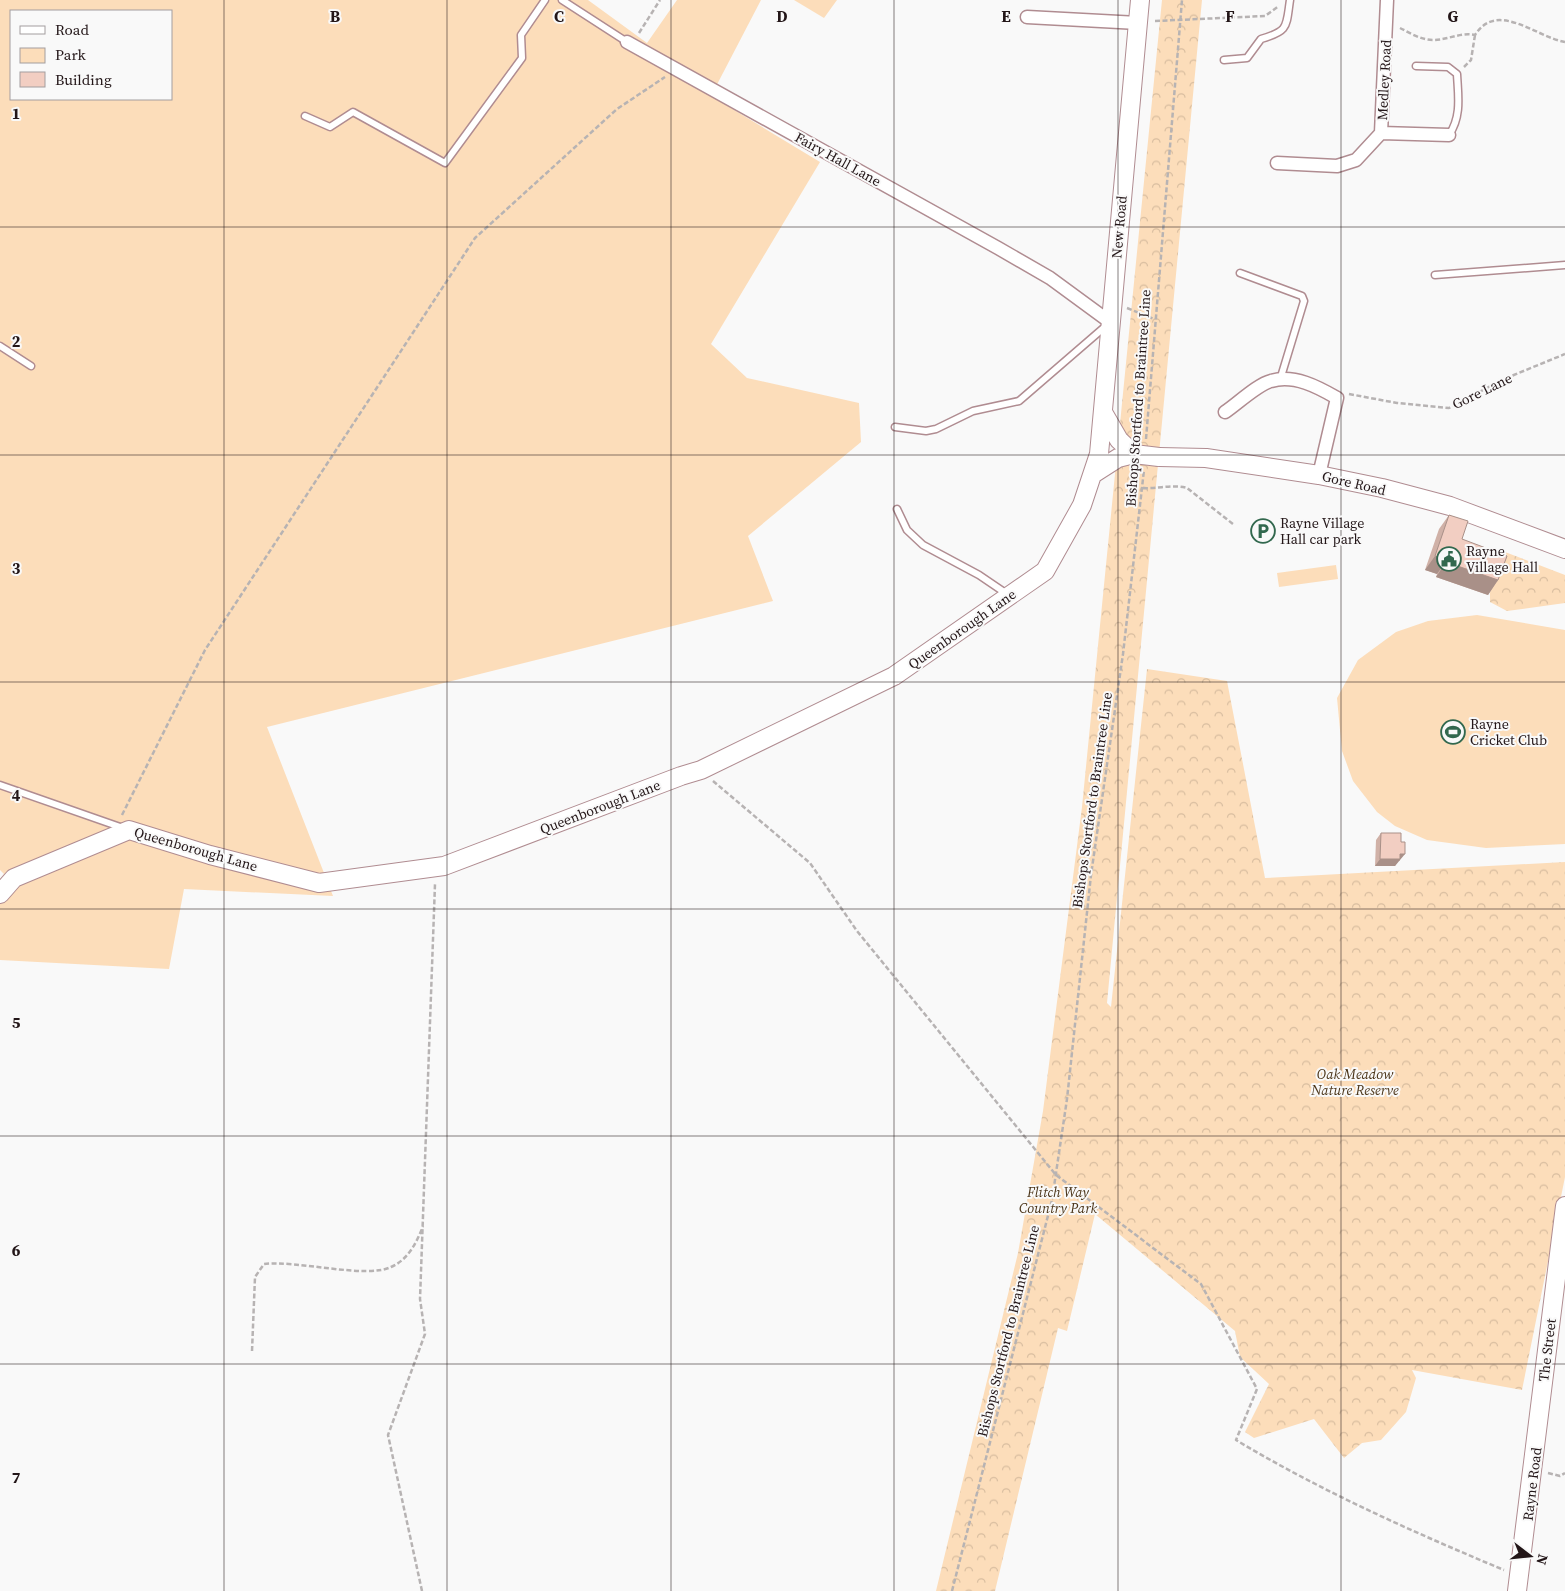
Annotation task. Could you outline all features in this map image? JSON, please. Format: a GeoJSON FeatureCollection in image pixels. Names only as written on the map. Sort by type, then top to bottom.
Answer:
{"type":"FeatureCollection","features":[{"type":"Feature","properties":{"kind":"street","name":"New Road"},"geometry":{"type":"LineString","coordinates":[[1099,454],[1140,0]]}},
{"type":"Feature","properties":{"kind":"street","name":"Medley Road"},"geometry":{"type":"LineString","coordinates":[[1277,163],[1337,166],[1356,160],[1381,133],[1387,0]]}},
{"type":"Feature","properties":{"kind":"street"},"geometry":{"type":"LineString","coordinates":[[1027,18],[1138,22]]}},
{"type":"Feature","properties":{"kind":"street","name":"Fairy Hall Lane"},"geometry":{"type":"LineString","coordinates":[[629,43],[1050,278],[1110,322]]}},
{"type":"Feature","properties":{"kind":"street"},"geometry":{"type":"LineString","coordinates":[[1381,133],[1449,135]]}},
{"type":"Feature","properties":{"kind":"street"},"geometry":{"type":"LineString","coordinates":[[1226,412],[1269,381],[1289,379],[1318,386],[1337,398],[1320,475]]}},
{"type":"Feature","properties":{"kind":"street"},"geometry":{"type":"LineString","coordinates":[[1104,414],[1118,440],[1146,454]]}},
{"type":"Feature","properties":{"kind":"street","name":"Queenborough Lane"},"geometry":{"type":"LineString","coordinates":[[0,894],[14,878],[123,828],[210,855],[319,883],[436,868],[701,770],[894,676],[1045,571],[1082,505],[1099,454]]}},
{"type":"Feature","properties":{"kind":"street"},"geometry":{"type":"LineString","coordinates":[[1092,474],[1118,458],[1146,454]]}},
{"type":"Feature","properties":{"kind":"street","name":"Gore Road"},"geometry":{"type":"LineString","coordinates":[[1146,454],[1206,458],[1320,475],[1450,506],[1565,549]]}},
{"type":"Feature","properties":{"kind":"street","name":"The Street"},"geometry":{"type":"LineString","coordinates":[[1541,1406],[1565,1206]]}},
{"type":"Feature","properties":{"kind":"street","name":"Rayne Road"},"geometry":{"type":"LineString","coordinates":[[1518,1584],[1541,1406]]}},
{"type":"Feature","properties":{"kind":"lane"},"geometry":{"type":"LineString","coordinates":[[305,116],[330,127],[353,112],[445,164],[522,58],[521,35],[545,0]]}},
{"type":"Feature","properties":{"kind":"lane","name":"Fairy Hall Lane"},"geometry":{"type":"LineString","coordinates":[[562,0],[629,43]]}},
{"type":"Feature","properties":{"kind":"lane"},"geometry":{"type":"LineString","coordinates":[[1224,60],[1246,58],[1261,39],[1276,36],[1282,31],[1286,23],[1290,0]]}},
{"type":"Feature","properties":{"kind":"lane"},"geometry":{"type":"LineString","coordinates":[[1416,66],[1448,67],[1457,74],[1458,113],[1455,126],[1449,135]]}},
{"type":"Feature","properties":{"kind":"lane"},"geometry":{"type":"LineString","coordinates":[[1435,275],[1565,265]]}},
{"type":"Feature","properties":{"kind":"lane"},"geometry":{"type":"LineString","coordinates":[[1240,273],[1302,296],[1304,301],[1280,380]]}},
{"type":"Feature","properties":{"kind":"lane"},"geometry":{"type":"LineString","coordinates":[[895,427],[926,431],[936,430],[972,411],[1019,401],[1110,322]]}},
{"type":"Feature","properties":{"kind":"lane"},"geometry":{"type":"LineString","coordinates":[[0,346],[31,366]]}},
{"type":"Feature","properties":{"kind":"lane"},"geometry":{"type":"LineString","coordinates":[[897,509],[907,530],[923,545],[979,575],[1010,596]]}},
{"type":"Feature","properties":{"kind":"lane"},"geometry":{"type":"LineString","coordinates":[[0,785],[123,828]]}},
{"type":"Feature","properties":{"kind":"path"},"geometry":{"type":"LineString","coordinates":[[629,43],[660,0]]}},
{"type":"Feature","properties":{"kind":"path","name":"Bishops Stortford to Braintree Line"},"geometry":{"type":"LineString","coordinates":[[952,1591],[1052,1200],[1067,1099],[1091,875],[1123,654],[1146,454],[1154,319],[1182,0]]}},
{"type":"Feature","properties":{"kind":"path"},"geometry":{"type":"LineString","coordinates":[[1138,22],[1265,16],[1281,5]]}},
{"type":"Feature","properties":{"kind":"path"},"geometry":{"type":"LineString","coordinates":[[1457,74],[1471,60],[1475,35],[1483,22],[1489,17],[1506,17],[1522,20],[1556,40],[1565,42]]}},
{"type":"Feature","properties":{"kind":"path"},"geometry":{"type":"LineString","coordinates":[[1386,23],[1424,39],[1434,40],[1466,33],[1475,35]]}},
{"type":"Feature","properties":{"kind":"path"},"geometry":{"type":"LineString","coordinates":[[123,828],[205,650],[475,238],[617,109],[677,70]]}},
{"type":"Feature","properties":{"kind":"path"},"geometry":{"type":"LineString","coordinates":[[1112,302],[1154,319]]}},
{"type":"Feature","properties":{"kind":"path","name":"Gore Lane"},"geometry":{"type":"LineString","coordinates":[[1337,398],[1350,394],[1397,403],[1448,408],[1504,379],[1565,354]]}},
{"type":"Feature","properties":{"kind":"path"},"geometry":{"type":"LineString","coordinates":[[1142,488],[1161,489],[1180,486],[1187,488],[1233,524]]}},
{"type":"Feature","properties":{"kind":"path"},"geometry":{"type":"LineString","coordinates":[[701,770],[810,863],[857,931],[1056,1175],[1201,1284],[1257,1389],[1236,1440],[1275,1463],[1518,1584]]}},
{"type":"Feature","properties":{"kind":"path"},"geometry":{"type":"LineString","coordinates":[[422,1591],[388,1435],[425,1334],[420,1299],[436,868]]}},
{"type":"Feature","properties":{"kind":"path"},"geometry":{"type":"LineString","coordinates":[[252,1351],[256,1277],[264,1264],[281,1262],[366,1271],[390,1268],[402,1259],[416,1243],[424,1222]]}},
{"type":"Feature","properties":{"kind":"green space"},"geometry":{"type":"Polygon","coordinates":[[[0,0],[588,0],[647,43],[677,0],[761,0],[711,96],[820,162],[711,344],[747,378],[859,403],[861,442],[748,536],[773,601],[267,727],[333,896],[184,889],[169,969],[0,960],[0,879],[4,874],[0,870],[0,0]]]}},
{"type":"Feature","properties":{"kind":"green space"},"geometry":{"type":"Polygon","coordinates":[[[794,0],[837,0],[824,18],[794,0]]]}},
{"type":"Feature","properties":{"kind":"green space","name":"Oak Meadow Nature Reserve"},"geometry":{"type":"Polygon","coordinates":[[[1162,0],[1202,0],[1107,1003],[1111,1007],[1147,669],[1227,681],[1265,878],[1565,862],[1565,1177],[1522,1390],[1412,1370],[1416,1378],[1406,1412],[1381,1440],[1362,1443],[1344,1458],[1314,1419],[1254,1438],[1245,1432],[1269,1384],[1240,1357],[1235,1331],[1095,1214],[1067,1331],[1058,1328],[995,1591],[936,1591],[1018,1253],[1043,1111],[1082,807],[1162,0]]]}},
{"type":"Feature","properties":{"kind":"green space"},"geometry":{"type":"Polygon","coordinates":[[[1505,552],[1565,575],[1565,603],[1507,611],[1490,602],[1490,592],[1505,552]]]}},
{"type":"Feature","properties":{"kind":"green space"},"geometry":{"type":"Polygon","coordinates":[[[1336,565],[1338,579],[1279,587],[1277,573],[1336,565]]]}},
{"type":"Feature","properties":{"kind":"green space","name":"Rayne Cricket Club"},"geometry":{"type":"Polygon","coordinates":[[[1477,615],[1565,630],[1565,844],[1486,848],[1427,840],[1395,826],[1377,812],[1353,781],[1342,751],[1337,698],[1358,660],[1396,632],[1428,621],[1477,615]]]}},
{"type":"Feature","properties":{"kind":"building"},"geometry":{"type":"Polygon","coordinates":[[[1449,515],[1468,521],[1462,539],[1507,556],[1498,580],[1446,562],[1447,560],[1435,556],[1449,515]]]}},
{"type":"Feature","properties":{"kind":"building"},"geometry":{"type":"Polygon","coordinates":[[[1381,833],[1401,833],[1401,842],[1405,842],[1405,854],[1400,854],[1400,859],[1380,859],[1381,833]]]}},
{"type":"Feature","properties":{"kind":"place","name":"Rayne Village Hall car park"},"geometry":{"type":"Point","coordinates":[1263,531]}},
{"type":"Feature","properties":{"kind":"place","name":"Rayne Village Hall"},"geometry":{"type":"Point","coordinates":[1449,559]}},
{"type":"Feature","properties":{"kind":"place","name":"Rayne Cricket Club"},"geometry":{"type":"Point","coordinates":[1453,732]}},
{"type":"Feature","properties":{"kind":"park label","name":"Flitch Way Country Park"},"geometry":{"type":"Point","coordinates":[1058,1200]}}]}
